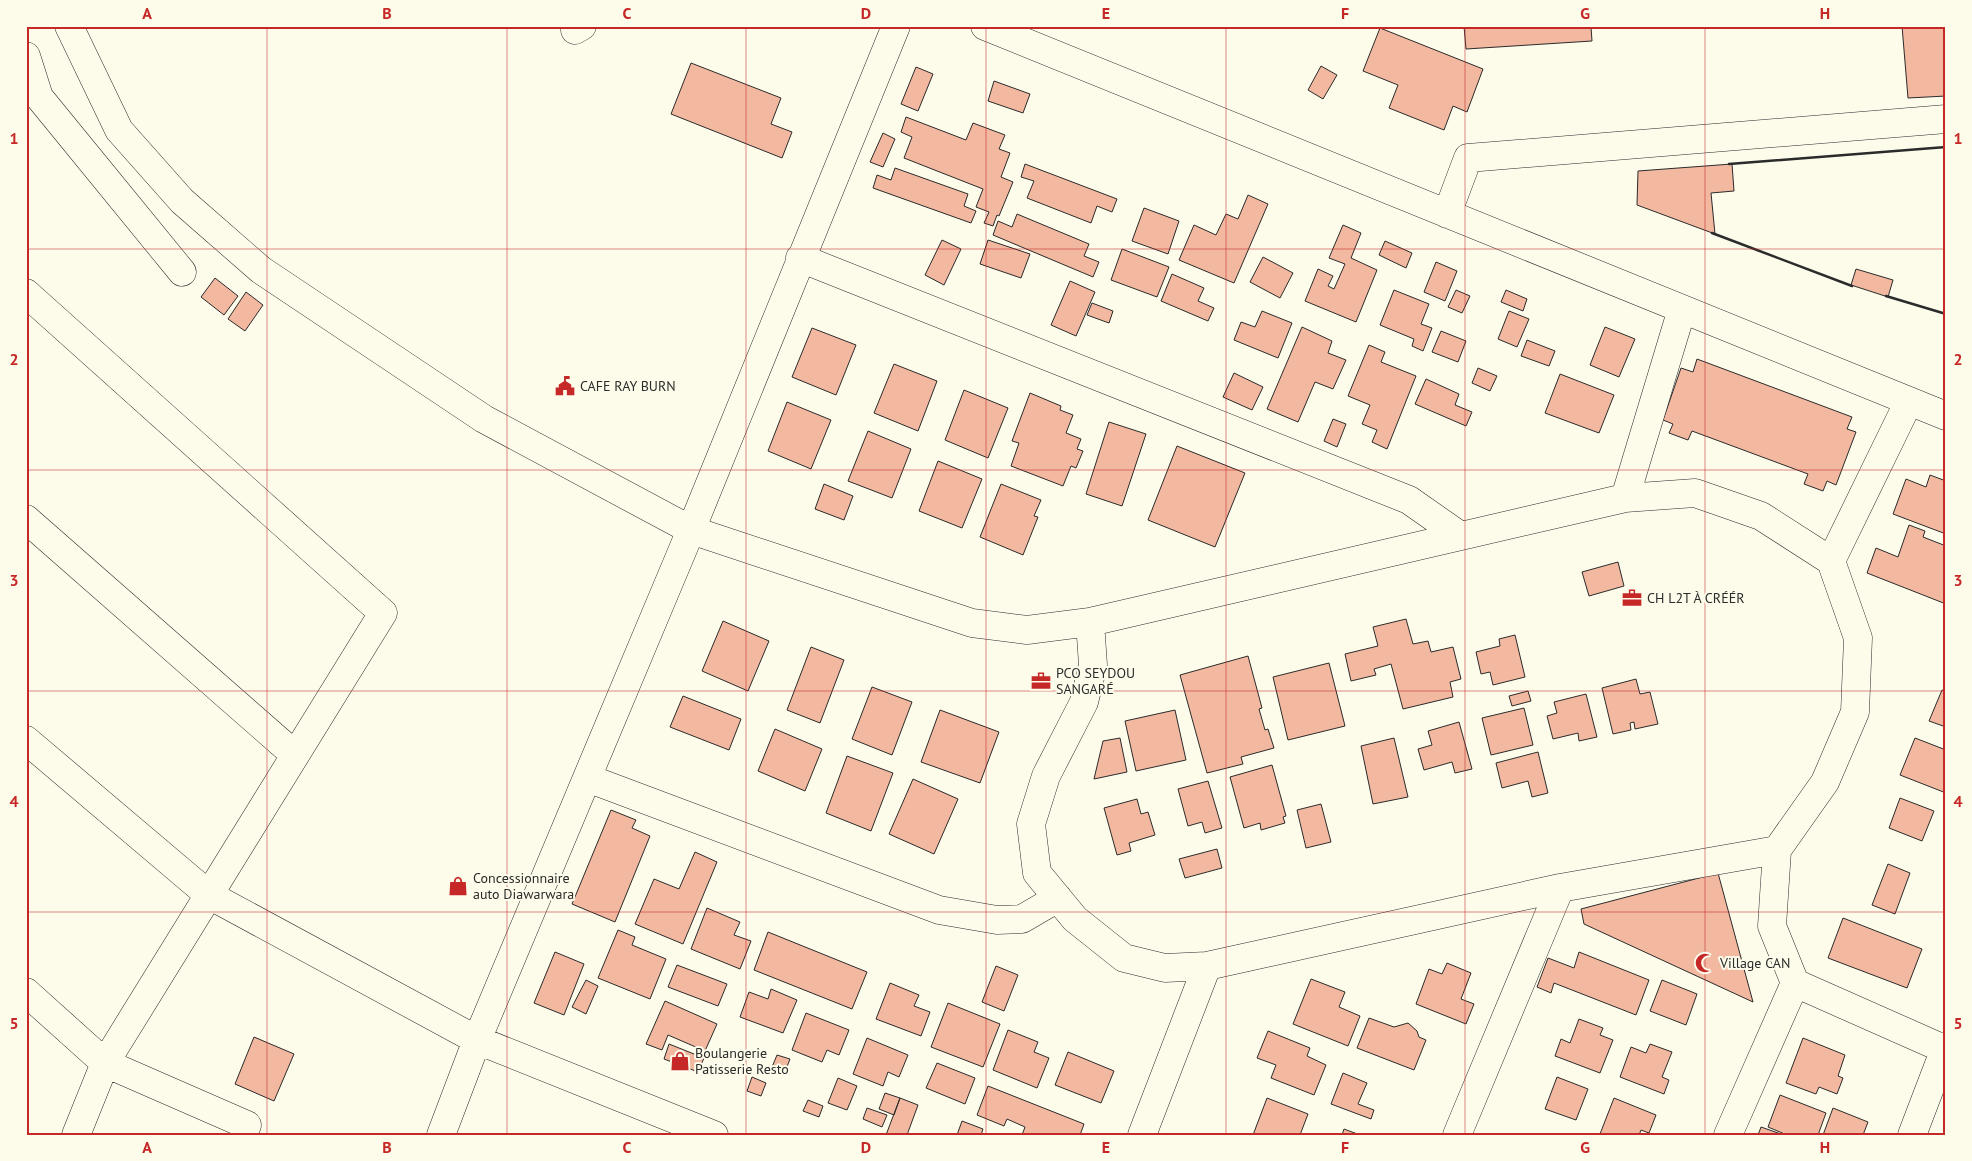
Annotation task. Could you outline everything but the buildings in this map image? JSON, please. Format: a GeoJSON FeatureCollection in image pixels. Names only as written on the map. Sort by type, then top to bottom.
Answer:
{"type":"FeatureCollection","features":[{"type":"Feature","properties":{"kind":"street"},"geometry":{"type":"LineString","coordinates":[[69,26],[119,130],[182,201],[261,270],[484,419],[691,530],[972,623],[1027,630],[1090,622],[1625,498],[1695,493],[1761,516],[1831,561],[1858,638],[1855,712],[1825,782],[1777,850],[1772,926],[1794,983],[1728,1135]]}},
{"type":"Feature","properties":{"kind":"street"},"geometry":{"type":"LineString","coordinates":[[441,1135],[477,1040],[691,530],[800,258],[896,26]]}},
{"type":"Feature","properties":{"kind":"street"},"geometry":{"type":"LineString","coordinates":[[985,26],[1946,416]]}},
{"type":"Feature","properties":{"kind":"street"},"geometry":{"type":"LineString","coordinates":[[26,56],[33,101],[182,272]]}},
{"type":"Feature","properties":{"kind":"street"},"geometry":{"type":"LineString","coordinates":[[1447,214],[1468,158],[1946,119]]}},
{"type":"Feature","properties":{"kind":"street"},"geometry":{"type":"LineString","coordinates":[[800,258],[1409,500],[1459,535]]}},
{"type":"Feature","properties":{"kind":"street"},"geometry":{"type":"LineString","coordinates":[[26,293],[383,613],[104,1063],[76,1135]]}},
{"type":"Feature","properties":{"kind":"street"},"geometry":{"type":"LineString","coordinates":[[1625,498],[1682,309]]}},
{"type":"Feature","properties":{"kind":"street"},"geometry":{"type":"LineString","coordinates":[[1831,561],[1909,401]]}},
{"type":"Feature","properties":{"kind":"street"},"geometry":{"type":"LineString","coordinates":[[26,519],[295,755]]}},
{"type":"Feature","properties":{"kind":"street"},"geometry":{"type":"LineString","coordinates":[[1090,622],[1093,665],[1084,702],[1046,776],[1032,824],[1037,873],[1075,920],[1124,958],[1165,968],[1207,966],[1560,888],[1777,850]]}},
{"type":"Feature","properties":{"kind":"street"},"geometry":{"type":"LineString","coordinates":[[26,740],[209,895],[477,1040],[714,1135]]}},
{"type":"Feature","properties":{"kind":"street"},"geometry":{"type":"LineString","coordinates":[[587,778],[939,910],[997,920],[1022,919],[1058,898]]}},
{"type":"Feature","properties":{"kind":"street"},"geometry":{"type":"LineString","coordinates":[[1457,1135],[1560,888]]}},
{"type":"Feature","properties":{"kind":"street"},"geometry":{"type":"LineString","coordinates":[[1142,1135],[1207,966]]}},
{"type":"Feature","properties":{"kind":"street"},"geometry":{"type":"LineString","coordinates":[[1794,983],[1945,1047],[1912,1135]]}},
{"type":"Feature","properties":{"kind":"street"},"geometry":{"type":"LineString","coordinates":[[26,992],[104,1063],[247,1125],[243,1135]]}},
{"type":"Feature","properties":{"kind":"wall"},"geometry":{"type":"LineString","coordinates":[[1729,164],[1946,147]]}},
{"type":"Feature","properties":{"kind":"wall"},"geometry":{"type":"LineString","coordinates":[[1712,233],[1852,286]]}},
{"type":"Feature","properties":{"kind":"wall"},"geometry":{"type":"LineString","coordinates":[[1886,296],[1946,314]]}},
{"type":"Feature","properties":{"kind":"place","name":"CAFE RAY BURN"},"geometry":{"type":"Point","coordinates":[565,386]}},
{"type":"Feature","properties":{"kind":"place","name":"CH L2T À CRÉÉR"},"geometry":{"type":"Point","coordinates":[1632,598]}},
{"type":"Feature","properties":{"kind":"place","name":"PCO SEYDOU SANGARÉ"},"geometry":{"type":"Point","coordinates":[1041,681]}},
{"type":"Feature","properties":{"kind":"place","name":"Concessionnaire auto Diawarwara"},"geometry":{"type":"Point","coordinates":[458,886]}},
{"type":"Feature","properties":{"kind":"place","name":"Village CAN"},"geometry":{"type":"Point","coordinates":[1705,963]}},
{"type":"Feature","properties":{"kind":"place","name":"Boulangerie Patisserie Resto"},"geometry":{"type":"Point","coordinates":[680,1061]}}]}
